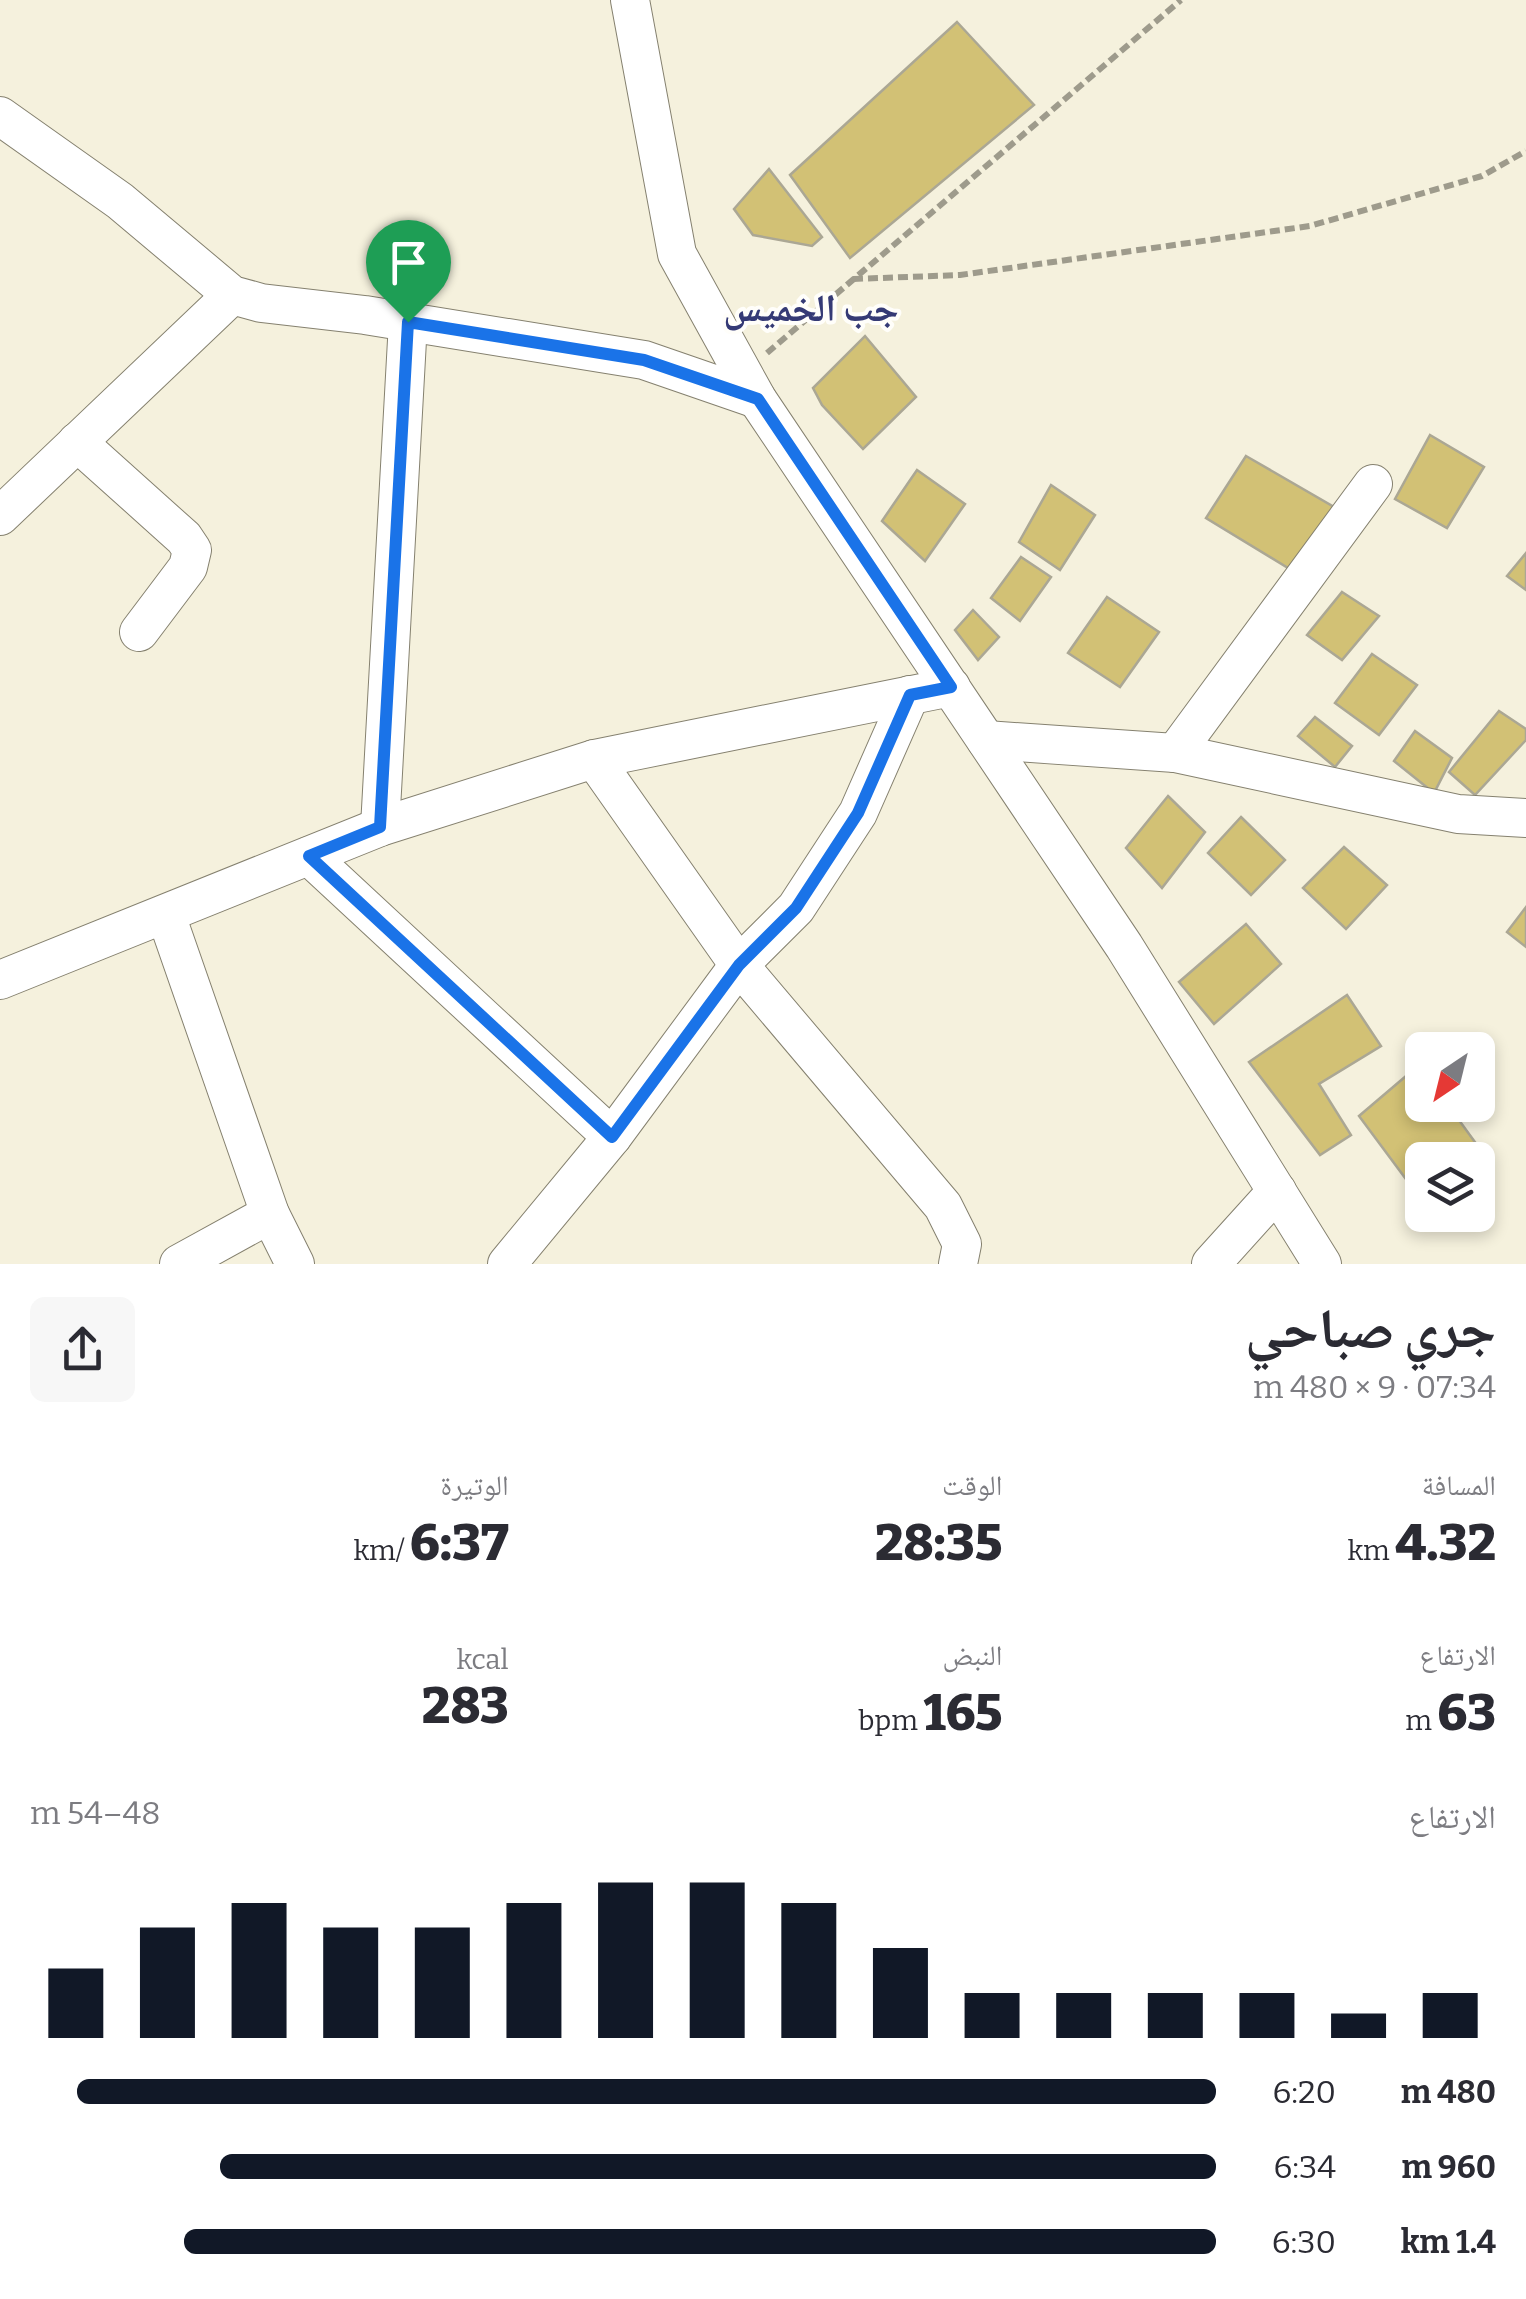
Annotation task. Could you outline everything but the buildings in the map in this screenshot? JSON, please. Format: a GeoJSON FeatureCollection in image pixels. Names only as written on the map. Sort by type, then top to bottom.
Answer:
{"type":"FeatureCollection","features":[{"type":"Feature","properties":{"kind":"street"},"geometry":{"type":"LineString","coordinates":[[630,0],[677,254],[750,386],[1124,946],[1322,1264]]}},
{"type":"Feature","properties":{"kind":"street"},"geometry":{"type":"LineString","coordinates":[[0,116],[120,201],[232,295],[261,303],[644,360],[750,386]]}},
{"type":"Feature","properties":{"kind":"street"},"geometry":{"type":"LineString","coordinates":[[0,516],[232,295]]}},
{"type":"Feature","properties":{"kind":"street"},"geometry":{"type":"LineString","coordinates":[[380,827],[408,322]]}},
{"type":"Feature","properties":{"kind":"street"},"geometry":{"type":"LineString","coordinates":[[78,442],[184,538],[192,550],[188,568],[140,632]]}},
{"type":"Feature","properties":{"kind":"street"},"geometry":{"type":"LineString","coordinates":[[1175,753],[1373,484]]}},
{"type":"Feature","properties":{"kind":"street"},"geometry":{"type":"LineString","coordinates":[[0,980],[380,827],[594,759],[951,687]]}},
{"type":"Feature","properties":{"kind":"street"},"geometry":{"type":"LineString","coordinates":[[507,1264],[612,1137],[739,965],[796,908],[858,813],[910,695]]}},
{"type":"Feature","properties":{"kind":"street"},"geometry":{"type":"LineString","coordinates":[[986,740],[1175,753],[1458,814],[1526,818]]}},
{"type":"Feature","properties":{"kind":"street"},"geometry":{"type":"LineString","coordinates":[[594,759],[739,965],[943,1206],[962,1244],[958,1264]]}},
{"type":"Feature","properties":{"kind":"street"},"geometry":{"type":"LineString","coordinates":[[309,856],[612,1137]]}},
{"type":"Feature","properties":{"kind":"street"},"geometry":{"type":"LineString","coordinates":[[166,915],[270,1214],[295,1264]]}},
{"type":"Feature","properties":{"kind":"street"},"geometry":{"type":"LineString","coordinates":[[1211,1264],[1276,1191]]}},
{"type":"Feature","properties":{"kind":"street"},"geometry":{"type":"LineString","coordinates":[[179,1264],[270,1214]]}},
{"type":"Feature","properties":{"kind":"path"},"geometry":{"type":"LineString","coordinates":[[750,386],[853,279],[1181,0]]}},
{"type":"Feature","properties":{"kind":"path"},"geometry":{"type":"LineString","coordinates":[[853,279],[960,275],[1310,226],[1482,176],[1526,151]]}},
{"type":"Feature","properties":{"kind":"district","name":"جب الخميس"},"geometry":{"type":"Point","coordinates":[811,308]}},
{"type":"Feature","properties":{"kind":"route"},"geometry":{"type":"LineString","coordinates":[[408,322],[644,360],[758,399],[951,687],[910,695],[858,813],[796,908],[739,965],[612,1137],[309,856],[380,827],[408,322]]}}]}
